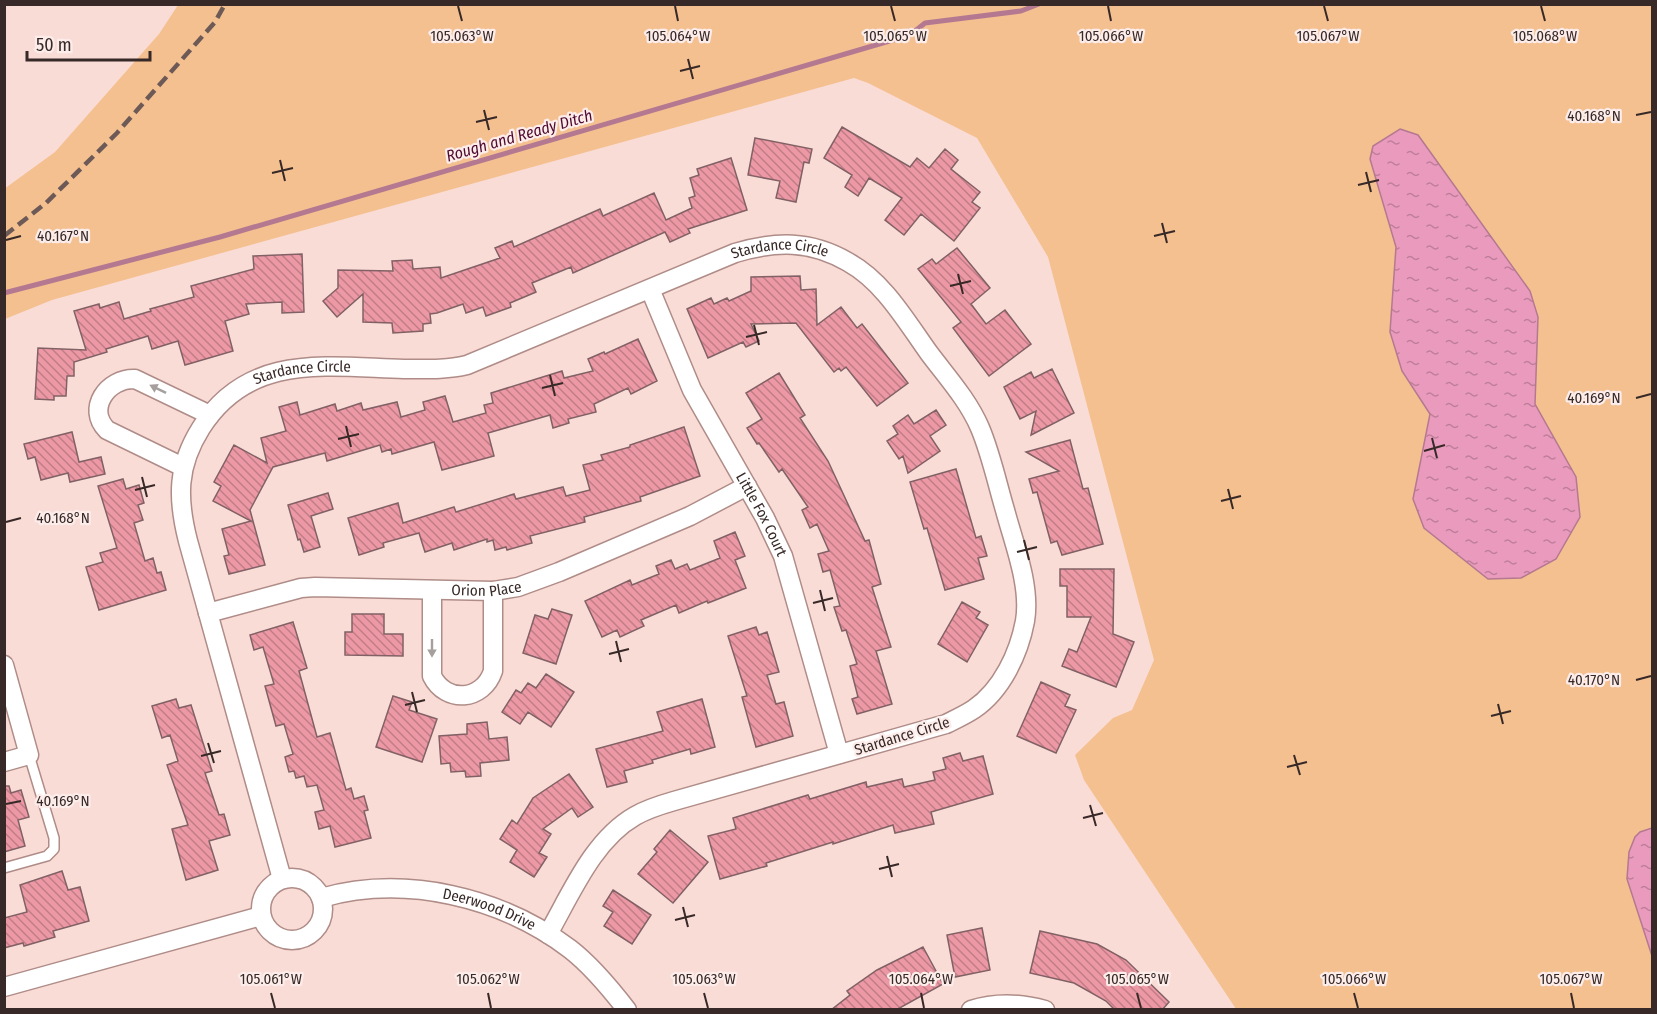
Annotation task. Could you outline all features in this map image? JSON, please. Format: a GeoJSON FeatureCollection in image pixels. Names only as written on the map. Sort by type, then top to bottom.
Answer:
{"type":"FeatureCollection","features":[{"type":"Feature","properties":{"kind":"street","name":"Stardance Circle"},"geometry":{"type":"LineString","coordinates":[[282,879],[186,534],[180,504],[183,467],[195,437],[210,415],[245,384],[276,371],[310,367],[421,369],[458,367],[486,358],[735,253],[760,246],[797,244],[835,255],[862,271],[884,292],[968,405],[980,428],[1025,591],[1025,620],[1015,655],[995,689],[976,708],[932,729],[674,801],[635,816],[601,845],[548,934]]}},
{"type":"Feature","properties":{"kind":"street","name":"Little Fox Court"},"geometry":{"type":"LineString","coordinates":[[650,289],[692,390],[772,530],[783,556],[839,754]]}},
{"type":"Feature","properties":{"kind":"street"},"geometry":{"type":"LineString","coordinates":[[183,467],[106,428],[102,423],[100,410],[104,393],[118,381],[135,379],[210,415]]}},
{"type":"Feature","properties":{"kind":"street","name":"Orion Place"},"geometry":{"type":"LineString","coordinates":[[208,613],[308,587],[493,591],[518,587],[690,516],[747,486]]}},
{"type":"Feature","properties":{"kind":"street"},"geometry":{"type":"LineString","coordinates":[[432,590],[432,676],[443,690],[450,694],[462,695],[481,690],[490,680],[493,672],[493,591]]}},
{"type":"Feature","properties":{"kind":"street"},"geometry":{"type":"LineString","coordinates":[[4,665],[29,755],[4,762]]}},
{"type":"Feature","properties":{"kind":"street"},"geometry":{"type":"LineString","coordinates":[[290,877],[306,881],[312,885],[321,898],[322,917],[313,932],[305,937],[287,940],[270,932],[264,925],[260,907],[262,898],[267,889],[282,879],[290,877]]}},
{"type":"Feature","properties":{"kind":"street","name":"Deerwood Drive"},"geometry":{"type":"LineString","coordinates":[[321,898],[348,892],[412,889],[467,898],[492,906],[548,934],[570,949],[592,968],[627,1010]]}},
{"type":"Feature","properties":{"kind":"street"},"geometry":{"type":"LineString","coordinates":[[4,987],[261,916]]}},
{"type":"Feature","properties":{"kind":"street"},"geometry":{"type":"LineString","coordinates":[[971,1010],[997,1004],[1011,1004],[1045,1010]]}},
{"type":"Feature","properties":{"kind":"lane"},"geometry":{"type":"LineString","coordinates":[[4,868],[45,857],[54,849],[54,838],[29,755]]}},
{"type":"Feature","properties":{"kind":"shaded area"},"geometry":{"type":"Polygon","coordinates":[[[178,5],[1652,5],[1652,1009],[1236,1009],[1084,780],[1075,755],[1113,718],[1132,710],[1154,660],[1048,257],[977,138],[868,83],[854,78],[52,300],[5,319],[4,189],[55,152],[159,34],[178,5]]]}},
{"type":"Feature","properties":{"kind":"water"},"geometry":{"type":"Polygon","coordinates":[[[1400,129],[1418,135],[1530,291],[1538,317],[1535,404],[1576,477],[1580,517],[1556,559],[1521,578],[1488,579],[1424,528],[1413,499],[1430,414],[1402,371],[1390,332],[1396,247],[1370,159],[1373,146],[1400,129]]]}},
{"type":"Feature","properties":{"kind":"water"},"geometry":{"type":"Polygon","coordinates":[[[1652,828],[1652,956],[1627,879],[1629,852],[1635,837],[1640,832],[1652,828]]]}},
{"type":"Feature","properties":{"kind":"building"},"geometry":{"type":"Polygon","coordinates":[[[842,127],[910,167],[917,158],[929,168],[945,149],[958,160],[951,169],[980,192],[972,202],[980,208],[954,241],[921,214],[904,235],[885,220],[902,198],[869,178],[858,196],[845,187],[852,175],[824,158],[842,127]]]}},
{"type":"Feature","properties":{"kind":"building"},"geometry":{"type":"Polygon","coordinates":[[[755,138],[812,149],[809,163],[804,162],[796,202],[776,198],[780,181],[748,175],[755,138]]]}},
{"type":"Feature","properties":{"kind":"building"},"geometry":{"type":"Polygon","coordinates":[[[731,158],[747,210],[688,229],[690,233],[670,242],[665,232],[573,273],[571,267],[532,283],[536,292],[510,303],[511,307],[486,316],[483,307],[466,313],[463,304],[430,314],[431,323],[423,324],[423,331],[393,333],[392,323],[363,322],[363,294],[337,317],[323,301],[338,288],[338,270],[393,271],[392,261],[412,260],[413,269],[440,267],[441,278],[500,258],[495,248],[512,241],[514,247],[600,209],[603,216],[654,193],[666,220],[692,208],[689,198],[695,196],[690,178],[699,175],[697,169],[731,158]]]}},
{"type":"Feature","properties":{"kind":"building"},"geometry":{"type":"Polygon","coordinates":[[[957,248],[990,288],[971,304],[986,324],[1005,310],[1031,344],[989,376],[953,328],[961,322],[918,269],[932,259],[936,264],[957,248]]]}},
{"type":"Feature","properties":{"kind":"building"},"geometry":{"type":"Polygon","coordinates":[[[302,254],[304,312],[282,313],[282,302],[246,304],[249,314],[225,321],[233,351],[185,365],[178,341],[152,349],[148,336],[74,362],[74,376],[67,376],[66,396],[54,396],[54,400],[35,399],[38,348],[86,350],[74,311],[99,304],[100,308],[119,302],[124,319],[194,297],[191,286],[254,269],[253,256],[302,254]]]}},
{"type":"Feature","properties":{"kind":"building"},"geometry":{"type":"Polygon","coordinates":[[[800,276],[801,290],[816,289],[817,325],[841,307],[857,328],[862,324],[908,383],[877,406],[846,367],[834,372],[796,323],[751,324],[759,341],[746,347],[743,342],[708,358],[687,309],[711,298],[714,304],[727,298],[729,301],[751,291],[751,277],[800,276]]]}},
{"type":"Feature","properties":{"kind":"building"},"geometry":{"type":"Polygon","coordinates":[[[638,339],[657,381],[631,394],[628,388],[594,404],[596,412],[568,419],[569,423],[553,428],[550,415],[488,433],[494,456],[442,470],[434,442],[392,454],[391,449],[382,452],[380,445],[327,461],[325,453],[273,467],[250,510],[265,565],[229,574],[224,556],[229,555],[222,529],[251,521],[213,501],[221,486],[214,482],[234,445],[267,463],[261,438],[286,431],[279,407],[297,402],[300,415],[335,404],[337,411],[361,403],[363,410],[397,402],[401,417],[425,410],[423,402],[445,396],[453,422],[486,413],[484,405],[493,403],[491,393],[562,371],[564,378],[593,371],[588,359],[638,339]]]}},
{"type":"Feature","properties":{"kind":"building"},"geometry":{"type":"Polygon","coordinates":[[[1052,369],[1074,413],[1031,435],[1036,411],[1020,419],[1004,387],[1031,372],[1034,378],[1052,369]]]}},
{"type":"Feature","properties":{"kind":"building"},"geometry":{"type":"Polygon","coordinates":[[[779,373],[805,415],[800,418],[828,461],[865,541],[869,540],[881,584],[872,587],[891,647],[876,651],[892,704],[857,714],[852,699],[858,697],[850,666],[857,664],[846,630],[842,631],[834,607],[840,606],[830,570],[823,572],[818,554],[829,551],[817,524],[810,528],[802,510],[808,507],[782,469],[779,472],[747,428],[762,419],[746,393],[779,373]]]}},
{"type":"Feature","properties":{"kind":"building"},"geometry":{"type":"Polygon","coordinates":[[[936,410],[946,425],[930,436],[940,451],[908,473],[903,456],[899,459],[887,441],[898,434],[893,426],[908,415],[914,424],[936,410]]]}},
{"type":"Feature","properties":{"kind":"building"},"geometry":{"type":"Polygon","coordinates":[[[684,427],[700,476],[640,497],[641,501],[584,517],[585,522],[530,536],[532,543],[507,550],[506,547],[495,550],[493,540],[487,542],[487,539],[454,550],[452,543],[425,552],[419,533],[383,543],[384,547],[359,555],[348,518],[398,503],[403,523],[454,507],[456,512],[514,494],[516,499],[563,487],[566,496],[590,490],[583,465],[603,460],[601,455],[684,427]]]}},
{"type":"Feature","properties":{"kind":"building"},"geometry":{"type":"Polygon","coordinates":[[[72,432],[79,462],[101,457],[105,474],[70,482],[68,473],[41,480],[35,457],[28,459],[24,444],[72,432]]]}},
{"type":"Feature","properties":{"kind":"building"},"geometry":{"type":"Polygon","coordinates":[[[1070,440],[1083,489],[1088,488],[1103,544],[1062,555],[1057,541],[1051,543],[1037,492],[1033,493],[1029,479],[1059,471],[1026,452],[1070,440]]]}},
{"type":"Feature","properties":{"kind":"building"},"geometry":{"type":"Polygon","coordinates":[[[956,469],[976,538],[981,536],[987,556],[978,558],[984,579],[945,590],[927,528],[924,529],[910,482],[956,469]]]}},
{"type":"Feature","properties":{"kind":"building"},"geometry":{"type":"Polygon","coordinates":[[[123,479],[126,489],[139,485],[144,503],[138,505],[143,520],[134,523],[145,561],[153,558],[157,573],[161,572],[166,590],[99,610],[86,567],[103,562],[100,553],[117,548],[98,486],[123,479]]]}},
{"type":"Feature","properties":{"kind":"building"},"geometry":{"type":"Polygon","coordinates":[[[328,493],[333,509],[311,516],[320,547],[304,552],[300,539],[298,540],[288,505],[328,493]]]}},
{"type":"Feature","properties":{"kind":"building"},"geometry":{"type":"Polygon","coordinates":[[[735,532],[745,556],[735,560],[746,588],[679,613],[676,605],[641,620],[644,626],[620,637],[617,630],[602,637],[585,601],[630,580],[632,585],[659,574],[656,566],[671,560],[675,569],[687,564],[690,570],[720,558],[714,541],[735,532]]]}},
{"type":"Feature","properties":{"kind":"building"},"geometry":{"type":"Polygon","coordinates":[[[1060,569],[1114,569],[1113,634],[1134,642],[1116,687],[1062,666],[1069,649],[1077,652],[1091,617],[1067,617],[1067,586],[1060,586],[1060,569]]]}},
{"type":"Feature","properties":{"kind":"building"},"geometry":{"type":"Polygon","coordinates":[[[962,602],[980,612],[976,618],[988,625],[967,662],[938,644],[962,602]]]}},
{"type":"Feature","properties":{"kind":"building"},"geometry":{"type":"Polygon","coordinates":[[[552,609],[572,615],[556,664],[523,653],[535,615],[548,619],[552,609]]]}},
{"type":"Feature","properties":{"kind":"building"},"geometry":{"type":"Polygon","coordinates":[[[352,614],[384,614],[384,634],[403,634],[403,656],[345,655],[345,632],[352,632],[352,614]]]}},
{"type":"Feature","properties":{"kind":"building"},"geometry":{"type":"Polygon","coordinates":[[[293,622],[307,668],[299,671],[317,737],[330,733],[346,790],[351,788],[354,799],[364,796],[368,810],[364,811],[371,838],[335,847],[330,826],[319,829],[315,812],[324,810],[317,785],[307,787],[304,776],[296,778],[294,771],[289,772],[285,757],[293,754],[284,724],[276,726],[265,686],[274,684],[263,647],[254,650],[250,635],[293,622]]]}},
{"type":"Feature","properties":{"kind":"building"},"geometry":{"type":"Polygon","coordinates":[[[756,627],[759,635],[767,632],[779,672],[767,675],[776,704],[784,702],[793,736],[756,747],[742,697],[747,696],[728,636],[756,627]]]}},
{"type":"Feature","properties":{"kind":"building"},"geometry":{"type":"Polygon","coordinates":[[[546,674],[574,692],[551,727],[528,712],[520,724],[502,712],[516,690],[521,693],[528,683],[536,688],[546,674]]]}},
{"type":"Feature","properties":{"kind":"building"},"geometry":{"type":"Polygon","coordinates":[[[1041,682],[1070,695],[1065,706],[1076,710],[1056,753],[1017,736],[1041,682]]]}},
{"type":"Feature","properties":{"kind":"building"},"geometry":{"type":"Polygon","coordinates":[[[393,696],[412,702],[409,710],[437,719],[422,762],[376,747],[393,696]]]}},
{"type":"Feature","properties":{"kind":"building"},"geometry":{"type":"Polygon","coordinates":[[[176,699],[179,708],[191,705],[212,771],[205,773],[219,815],[224,814],[230,835],[209,841],[218,870],[186,880],[172,829],[188,825],[167,765],[178,761],[170,735],[162,738],[152,706],[176,699]]]}},
{"type":"Feature","properties":{"kind":"building"},"geometry":{"type":"Polygon","coordinates":[[[702,699],[715,747],[691,754],[690,749],[652,760],[653,763],[624,771],[627,782],[607,787],[596,749],[663,731],[657,712],[702,699]]]}},
{"type":"Feature","properties":{"kind":"building"},"geometry":{"type":"Polygon","coordinates":[[[487,722],[489,739],[507,737],[509,760],[480,763],[481,776],[466,777],[465,771],[451,772],[450,763],[441,764],[439,736],[467,734],[467,724],[487,722]]]}},
{"type":"Feature","properties":{"kind":"building"},"geometry":{"type":"Polygon","coordinates":[[[960,753],[963,761],[983,756],[993,794],[931,812],[934,824],[895,833],[893,825],[720,879],[708,836],[736,829],[733,818],[808,795],[810,799],[866,782],[867,787],[902,779],[904,787],[935,780],[933,772],[946,769],[943,758],[960,753]]]}},
{"type":"Feature","properties":{"kind":"building"},"geometry":{"type":"Polygon","coordinates":[[[569,774],[593,807],[578,817],[572,808],[543,829],[551,834],[539,853],[547,857],[534,877],[510,862],[517,850],[500,839],[512,820],[517,824],[533,798],[569,774]]]}},
{"type":"Feature","properties":{"kind":"building"},"geometry":{"type":"Polygon","coordinates":[[[4,786],[9,786],[11,793],[21,790],[29,817],[18,820],[25,846],[4,852],[4,786]]]}},
{"type":"Feature","properties":{"kind":"building"},"geometry":{"type":"Polygon","coordinates":[[[670,830],[708,862],[673,903],[638,874],[657,852],[654,849],[670,830]]]}},
{"type":"Feature","properties":{"kind":"building"},"geometry":{"type":"Polygon","coordinates":[[[62,871],[68,890],[80,887],[89,921],[53,931],[55,937],[24,946],[23,943],[4,948],[4,918],[27,912],[20,885],[62,871]]]}},
{"type":"Feature","properties":{"kind":"building"},"geometry":{"type":"Polygon","coordinates":[[[613,890],[651,915],[632,944],[604,926],[613,912],[603,906],[613,890]]]}},
{"type":"Feature","properties":{"kind":"building"},"geometry":{"type":"Polygon","coordinates":[[[982,928],[990,970],[955,977],[947,935],[982,928]]]}},
{"type":"Feature","properties":{"kind":"building"},"geometry":{"type":"Polygon","coordinates":[[[1040,931],[1097,944],[1126,960],[1169,1002],[1162,1010],[1115,1010],[1106,1001],[1074,983],[1030,973],[1040,931]]]}},
{"type":"Feature","properties":{"kind":"building"},"geometry":{"type":"Polygon","coordinates":[[[923,947],[943,984],[896,1010],[831,1010],[850,995],[847,991],[877,970],[923,947]]]}},
{"type":"Feature","properties":{"kind":"waterway","name":"Rough and Ready Ditch"},"geometry":{"type":"LineString","coordinates":[[4,293],[220,237],[910,35],[925,23],[1021,11],[1039,4]]}},
{"type":"Feature","properties":{"kind":"railway"},"geometry":{"type":"LineString","coordinates":[[4,236],[46,203],[117,133],[215,22],[225,4]]}}]}
